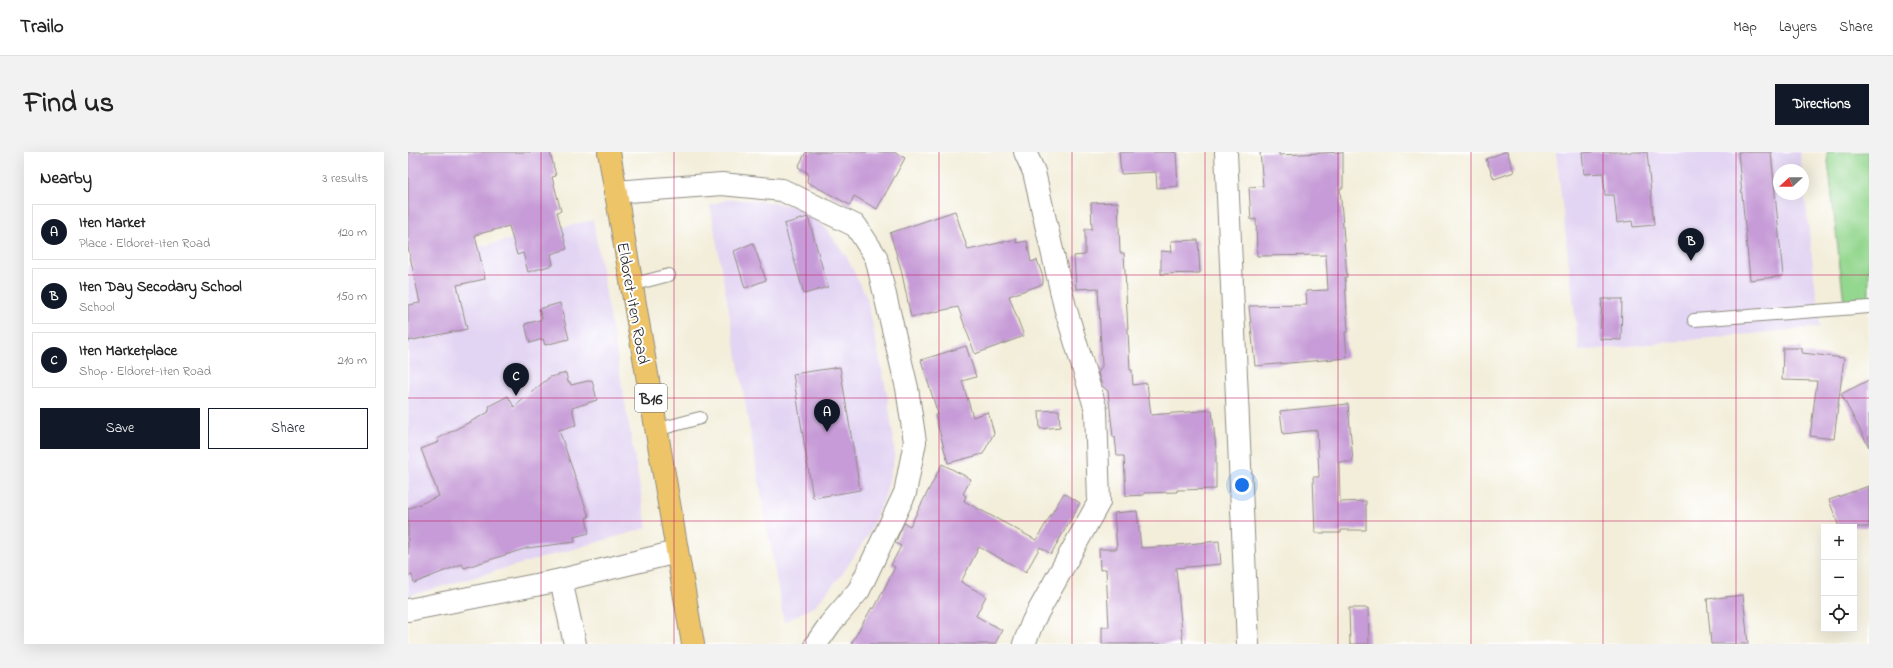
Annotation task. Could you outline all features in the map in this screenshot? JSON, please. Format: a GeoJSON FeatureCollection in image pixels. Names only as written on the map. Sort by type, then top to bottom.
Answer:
{"type":"FeatureCollection","features":[{"type":"Feature","properties":{"kind":"main road","name":"Eldoret-Iten Road"},"geometry":{"type":"LineString","coordinates":[[609,152],[693,644]]}},
{"type":"Feature","properties":{"kind":"street"},"geometry":{"type":"LineString","coordinates":[[1024,644],[1033,621],[1099,502],[1096,410],[1065,307],[1034,172],[1025,152]]}},
{"type":"Feature","properties":{"kind":"street"},"geometry":{"type":"LineString","coordinates":[[1226,152],[1248,644]]}},
{"type":"Feature","properties":{"kind":"street"},"geometry":{"type":"LineString","coordinates":[[615,192],[722,184],[782,190],[856,226],[876,257],[908,388],[915,442],[906,493],[859,590],[830,624],[816,644]]}},
{"type":"Feature","properties":{"kind":"street"},"geometry":{"type":"LineString","coordinates":[[408,610],[561,580],[678,552]]}},
{"type":"Feature","properties":{"kind":"street"},"geometry":{"type":"LineString","coordinates":[[561,580],[575,644]]}},
{"type":"Feature","properties":{"kind":"lane"},"geometry":{"type":"LineString","coordinates":[[631,285],[668,275]]}},
{"type":"Feature","properties":{"kind":"lane"},"geometry":{"type":"LineString","coordinates":[[1694,320],[1869,307]]}},
{"type":"Feature","properties":{"kind":"lane"},"geometry":{"type":"LineString","coordinates":[[656,430],[700,418]]}},
{"type":"Feature","properties":{"kind":"shaded area"},"geometry":{"type":"Polygon","coordinates":[[[1556,152],[1800,152],[1801,164],[1773,164],[1773,200],[1805,200],[1820,327],[1579,351],[1556,152]]]}},
{"type":"Feature","properties":{"kind":"shaded area"},"geometry":{"type":"Polygon","coordinates":[[[726,200],[753,200],[801,207],[825,227],[846,256],[867,298],[888,399],[895,454],[885,496],[868,535],[843,573],[815,606],[784,622],[710,205],[726,200]]]}},
{"type":"Feature","properties":{"kind":"shaded area"},"geometry":{"type":"Polygon","coordinates":[[[593,220],[647,528],[408,596],[408,264],[593,220]]]}},
{"type":"Feature","properties":{"kind":"green space"},"geometry":{"type":"Polygon","coordinates":[[[1827,152],[1869,152],[1869,299],[1844,302],[1827,152]]]}},
{"type":"Feature","properties":{"kind":"building"},"geometry":{"type":"Polygon","coordinates":[[[408,152],[550,152],[556,176],[552,177],[561,211],[557,212],[567,249],[551,254],[553,265],[528,272],[523,253],[517,255],[509,226],[475,235],[485,279],[457,285],[467,329],[408,341],[408,305],[420,303],[408,247],[408,152]]]}},
{"type":"Feature","properties":{"kind":"building"},"geometry":{"type":"Polygon","coordinates":[[[806,152],[894,152],[905,158],[877,209],[854,196],[850,205],[807,182],[808,173],[798,167],[806,152]]]}},
{"type":"Feature","properties":{"kind":"building"},"geometry":{"type":"Polygon","coordinates":[[[1119,152],[1176,152],[1178,186],[1157,188],[1156,172],[1121,174],[1119,152]]]}},
{"type":"Feature","properties":{"kind":"building"},"geometry":{"type":"Polygon","coordinates":[[[1260,152],[1279,152],[1279,155],[1343,152],[1343,188],[1340,188],[1347,277],[1345,277],[1348,332],[1345,332],[1347,358],[1255,366],[1249,306],[1307,305],[1306,291],[1328,290],[1326,255],[1257,256],[1256,219],[1251,220],[1249,187],[1263,186],[1260,152]]]}},
{"type":"Feature","properties":{"kind":"building"},"geometry":{"type":"Polygon","coordinates":[[[1507,152],[1514,172],[1494,179],[1486,159],[1507,152]]]}},
{"type":"Feature","properties":{"kind":"building"},"geometry":{"type":"Polygon","coordinates":[[[1582,152],[1647,152],[1654,225],[1633,227],[1632,221],[1617,223],[1614,195],[1605,195],[1603,173],[1584,174],[1582,152]]]}},
{"type":"Feature","properties":{"kind":"building"},"geometry":{"type":"Polygon","coordinates":[[[1738,152],[1771,152],[1773,200],[1776,200],[1783,276],[1750,280],[1738,152]]]}},
{"type":"Feature","properties":{"kind":"building"},"geometry":{"type":"Polygon","coordinates":[[[1118,202],[1120,253],[1124,253],[1130,370],[1132,370],[1133,385],[1147,383],[1151,415],[1212,410],[1216,449],[1216,489],[1177,490],[1177,492],[1144,493],[1144,495],[1126,496],[1124,456],[1117,456],[1115,437],[1113,437],[1108,391],[1102,386],[1098,373],[1102,366],[1098,288],[1076,289],[1074,256],[1085,255],[1085,229],[1092,229],[1091,203],[1118,202]]]}},
{"type":"Feature","properties":{"kind":"building"},"geometry":{"type":"Polygon","coordinates":[[[955,211],[968,250],[1016,239],[1016,243],[1027,241],[1031,262],[1037,260],[1043,277],[1043,284],[1009,296],[1024,336],[975,354],[958,307],[911,317],[901,269],[890,233],[955,211]]]}},
{"type":"Feature","properties":{"kind":"building"},"geometry":{"type":"Polygon","coordinates":[[[808,217],[828,287],[804,294],[784,224],[808,217]]]}},
{"type":"Feature","properties":{"kind":"building"},"geometry":{"type":"Polygon","coordinates":[[[1198,240],[1200,273],[1161,274],[1161,251],[1172,252],[1171,241],[1198,240]]]}},
{"type":"Feature","properties":{"kind":"building"},"geometry":{"type":"Polygon","coordinates":[[[753,243],[766,280],[745,288],[734,251],[753,243]]]}},
{"type":"Feature","properties":{"kind":"building"},"geometry":{"type":"Polygon","coordinates":[[[1602,299],[1622,299],[1621,340],[1600,339],[1602,299]]]}},
{"type":"Feature","properties":{"kind":"building"},"geometry":{"type":"Polygon","coordinates":[[[560,303],[569,339],[545,345],[543,339],[530,343],[525,324],[540,320],[542,318],[539,309],[560,303]]]}},
{"type":"Feature","properties":{"kind":"building"},"geometry":{"type":"Polygon","coordinates":[[[966,346],[976,377],[962,381],[973,417],[988,412],[994,433],[983,454],[948,463],[935,415],[938,414],[921,360],[966,346]]]}},
{"type":"Feature","properties":{"kind":"building"},"geometry":{"type":"Polygon","coordinates":[[[1783,348],[1802,348],[1802,353],[1844,358],[1834,439],[1810,436],[1817,381],[1782,380],[1783,348]]]}},
{"type":"Feature","properties":{"kind":"building"},"geometry":{"type":"Polygon","coordinates":[[[840,367],[860,490],[813,498],[793,374],[840,367]]]}},
{"type":"Feature","properties":{"kind":"building"},"geometry":{"type":"Polygon","coordinates":[[[566,373],[568,382],[570,382],[571,385],[592,380],[597,400],[572,408],[576,425],[559,430],[589,517],[586,518],[589,533],[574,537],[575,542],[527,548],[464,568],[462,564],[414,583],[412,575],[408,576],[408,509],[439,496],[421,449],[439,442],[437,439],[489,412],[489,406],[508,396],[514,407],[550,377],[566,373]]]}},
{"type":"Feature","properties":{"kind":"building"},"geometry":{"type":"Polygon","coordinates":[[[1869,380],[1869,447],[1841,394],[1869,380]]]}},
{"type":"Feature","properties":{"kind":"building"},"geometry":{"type":"Polygon","coordinates":[[[1348,404],[1353,462],[1339,462],[1340,502],[1366,501],[1366,530],[1341,530],[1341,533],[1315,533],[1313,477],[1319,477],[1317,430],[1283,434],[1280,411],[1348,404]]]}},
{"type":"Feature","properties":{"kind":"building"},"geometry":{"type":"Polygon","coordinates":[[[1059,410],[1060,427],[1040,429],[1039,411],[1059,410]]]}},
{"type":"Feature","properties":{"kind":"building"},"geometry":{"type":"Polygon","coordinates":[[[942,464],[971,479],[963,494],[966,496],[964,501],[1036,540],[1064,493],[1080,503],[1051,554],[1040,547],[1026,572],[979,547],[961,582],[986,596],[976,616],[1002,630],[995,644],[851,644],[872,607],[874,609],[895,567],[891,565],[901,546],[895,543],[904,523],[910,526],[942,464]]]}},
{"type":"Feature","properties":{"kind":"building"},"geometry":{"type":"Polygon","coordinates":[[[1869,486],[1869,527],[1857,527],[1857,524],[1838,524],[1829,500],[1869,486]]]}},
{"type":"Feature","properties":{"kind":"building"},"geometry":{"type":"Polygon","coordinates":[[[1137,511],[1141,548],[1177,546],[1219,541],[1221,564],[1176,568],[1183,644],[1102,644],[1102,627],[1109,627],[1106,569],[1100,570],[1099,549],[1117,549],[1114,513],[1137,511]]]}},
{"type":"Feature","properties":{"kind":"building"},"geometry":{"type":"Polygon","coordinates":[[[1743,595],[1748,644],[1711,644],[1707,599],[1743,595]]]}},
{"type":"Feature","properties":{"kind":"building"},"geometry":{"type":"Polygon","coordinates":[[[1349,608],[1368,608],[1369,644],[1350,644],[1349,608]]]}},
{"type":"Feature","properties":{"kind":"place","name":"Iten Day Secodary School"},"geometry":{"type":"Point","coordinates":[1691,261]}},
{"type":"Feature","properties":{"kind":"place","name":"Iten Marketplace"},"geometry":{"type":"Point","coordinates":[516,396]}},
{"type":"Feature","properties":{"kind":"place","name":"Iten Market"},"geometry":{"type":"Point","coordinates":[827,432]}}]}
